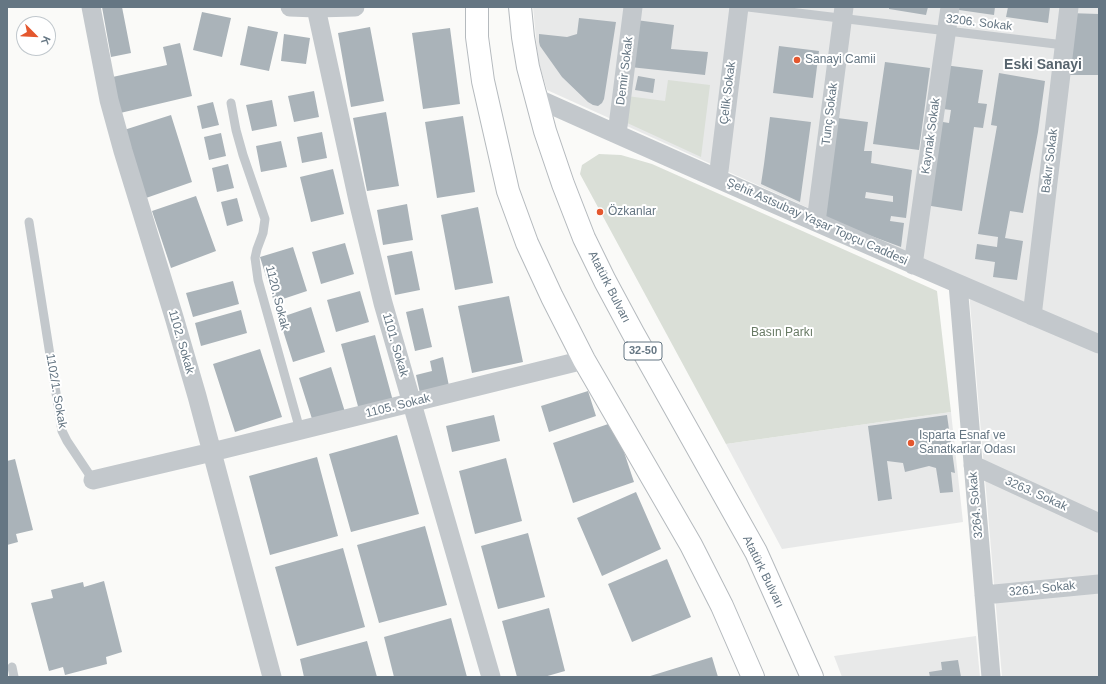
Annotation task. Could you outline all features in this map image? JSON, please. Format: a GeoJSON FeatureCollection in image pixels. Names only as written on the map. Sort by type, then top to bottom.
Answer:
{"type":"FeatureCollection","features":[{"type":"Feature","properties":{"kind":"main road"},"geometry":{"type":"LineString","coordinates":[[477,7],[477,36],[483,81],[508,191],[527,243],[584,360],[691,545],[722,606],[753,677]]}},
{"type":"Feature","properties":{"kind":"main road","name":"Atatürk Bulvarı"},"geometry":{"type":"LineString","coordinates":[[520,7],[528,67],[545,132],[584,238],[633,333],[756,552],[812,677]]}},
{"type":"Feature","properties":{"kind":"street","name":"1102. Sokak"},"geometry":{"type":"LineString","coordinates":[[91,7],[109,100],[123,151],[174,317],[212,452],[272,677]]}},
{"type":"Feature","properties":{"kind":"street"},"geometry":{"type":"LineString","coordinates":[[290,7],[355,7]]}},
{"type":"Feature","properties":{"kind":"street","name":"Demir Sokak"},"geometry":{"type":"LineString","coordinates":[[617,134],[633,7]]}},
{"type":"Feature","properties":{"kind":"street","name":"Çelik Sokak"},"geometry":{"type":"LineString","coordinates":[[718,179],[739,7]]}},
{"type":"Feature","properties":{"kind":"street","name":"Kaynak Sokak"},"geometry":{"type":"LineString","coordinates":[[913,264],[950,7]]}},
{"type":"Feature","properties":{"kind":"street","name":"Bakır Sokak"},"geometry":{"type":"LineString","coordinates":[[1032,316],[1069,7]]}},
{"type":"Feature","properties":{"kind":"street","name":"1101. Sokak"},"geometry":{"type":"LineString","coordinates":[[316,8],[359,205],[383,303],[491,677]]}},
{"type":"Feature","properties":{"kind":"street","name":"Tunç Sokak"},"geometry":{"type":"LineString","coordinates":[[816,222],[843,13]]}},
{"type":"Feature","properties":{"kind":"street","name":"Şehit Astsubay Yaşar Topçu Caddesi"},"geometry":{"type":"LineString","coordinates":[[536,98],[816,222],[1099,344]]}},
{"type":"Feature","properties":{"kind":"street","name":"3264. Sokak"},"geometry":{"type":"LineString","coordinates":[[958,284],[991,677]]}},
{"type":"Feature","properties":{"kind":"street","name":"1105. Sokak"},"geometry":{"type":"LineString","coordinates":[[212,452],[584,360]]}},
{"type":"Feature","properties":{"kind":"street","name":"1102/1. Sokak"},"geometry":{"type":"LineString","coordinates":[[93,480],[212,452]]}},
{"type":"Feature","properties":{"kind":"street","name":"3263. Sokak"},"geometry":{"type":"LineString","coordinates":[[973,465],[1099,522]]}},
{"type":"Feature","properties":{"kind":"street","name":"3261. Sokak"},"geometry":{"type":"LineString","coordinates":[[984,595],[1099,584]]}},
{"type":"Feature","properties":{"kind":"lane","name":"3206. Sokak"},"geometry":{"type":"LineString","coordinates":[[748,7],[843,13],[946,31],[1064,45]]}},
{"type":"Feature","properties":{"kind":"lane","name":"1120. Sokak"},"geometry":{"type":"LineString","coordinates":[[231,103],[242,155],[266,219],[255,258],[258,280],[300,430]]}},
{"type":"Feature","properties":{"kind":"lane","name":"1102/1. Sokak"},"geometry":{"type":"LineString","coordinates":[[29,222],[62,431],[93,480]]}},
{"type":"Feature","properties":{"kind":"lane"},"geometry":{"type":"LineString","coordinates":[[12,667],[14,677]]}},
{"type":"Feature","properties":{"kind":"shaded area"},"geometry":{"type":"Polygon","coordinates":[[[533,7],[1099,7],[1099,677],[1002,677],[968,280],[547,90],[538,60],[533,7]]]}},
{"type":"Feature","properties":{"kind":"shaded area"},"geometry":{"type":"Polygon","coordinates":[[[951,412],[963,522],[782,549],[726,444],[951,412]]]}},
{"type":"Feature","properties":{"kind":"shaded area"},"geometry":{"type":"Polygon","coordinates":[[[976,636],[980,677],[842,677],[834,656],[976,636]]]}},
{"type":"Feature","properties":{"kind":"green space"},"geometry":{"type":"Polygon","coordinates":[[[668,80],[710,85],[701,157],[623,121],[627,96],[665,101],[668,80]]]}},
{"type":"Feature","properties":{"kind":"green space","name":"Basın Parkı"},"geometry":{"type":"Polygon","coordinates":[[[599,154],[621,155],[652,164],[937,291],[951,412],[726,444],[580,174],[582,165],[599,154]]]}},
{"type":"Feature","properties":{"kind":"building"},"geometry":{"type":"Polygon","coordinates":[[[102,7],[122,7],[131,53],[111,57],[102,7]]]}},
{"type":"Feature","properties":{"kind":"building"},"geometry":{"type":"Polygon","coordinates":[[[889,7],[928,7],[926,15],[889,9],[889,7]]]}},
{"type":"Feature","properties":{"kind":"building"},"geometry":{"type":"Polygon","coordinates":[[[953,7],[995,7],[994,15],[952,9],[953,7]]]}},
{"type":"Feature","properties":{"kind":"building"},"geometry":{"type":"Polygon","coordinates":[[[1008,7],[1050,7],[1048,23],[1006,17],[1008,7]]]}},
{"type":"Feature","properties":{"kind":"building"},"geometry":{"type":"Polygon","coordinates":[[[202,12],[231,18],[222,57],[193,50],[202,12]]]}},
{"type":"Feature","properties":{"kind":"building"},"geometry":{"type":"Polygon","coordinates":[[[1068,13],[1099,14],[1099,75],[1064,75],[1068,13]]]}},
{"type":"Feature","properties":{"kind":"building"},"geometry":{"type":"Polygon","coordinates":[[[579,18],[616,22],[604,99],[598,106],[588,102],[562,77],[540,46],[539,42],[539,34],[567,37],[577,34],[579,18]]]}},
{"type":"Feature","properties":{"kind":"building"},"geometry":{"type":"Polygon","coordinates":[[[636,20],[674,25],[671,49],[708,52],[705,75],[630,67],[636,20]]]}},
{"type":"Feature","properties":{"kind":"building"},"geometry":{"type":"Polygon","coordinates":[[[248,26],[278,32],[269,71],[240,65],[248,26]]]}},
{"type":"Feature","properties":{"kind":"building"},"geometry":{"type":"Polygon","coordinates":[[[370,27],[384,101],[351,107],[338,33],[370,27]]]}},
{"type":"Feature","properties":{"kind":"building"},"geometry":{"type":"Polygon","coordinates":[[[450,28],[460,104],[423,109],[412,33],[450,28]]]}},
{"type":"Feature","properties":{"kind":"building"},"geometry":{"type":"Polygon","coordinates":[[[284,34],[310,38],[306,64],[281,61],[284,34]]]}},
{"type":"Feature","properties":{"kind":"building"},"geometry":{"type":"Polygon","coordinates":[[[180,43],[192,96],[116,114],[108,78],[167,65],[163,47],[180,43]]]}},
{"type":"Feature","properties":{"kind":"building"},"geometry":{"type":"Polygon","coordinates":[[[779,46],[819,51],[813,98],[773,93],[779,46]]]}},
{"type":"Feature","properties":{"kind":"building"},"geometry":{"type":"Polygon","coordinates":[[[885,62],[930,68],[919,150],[873,144],[885,62]]]}},
{"type":"Feature","properties":{"kind":"building"},"geometry":{"type":"Polygon","coordinates":[[[944,65],[983,70],[978,103],[987,104],[983,128],[974,127],[962,211],[925,205],[937,121],[949,123],[951,110],[943,109],[944,65]]]}},
{"type":"Feature","properties":{"kind":"building"},"geometry":{"type":"Polygon","coordinates":[[[999,73],[1045,81],[1038,132],[1023,213],[1010,211],[1005,238],[1023,241],[1017,280],[993,277],[995,262],[975,259],[977,244],[997,247],[998,237],[978,234],[997,126],[991,125],[999,73]]]}},
{"type":"Feature","properties":{"kind":"building"},"geometry":{"type":"Polygon","coordinates":[[[638,76],[655,79],[653,93],[635,90],[638,76]]]}},
{"type":"Feature","properties":{"kind":"building"},"geometry":{"type":"Polygon","coordinates":[[[314,91],[319,117],[294,122],[288,96],[314,91]]]}},
{"type":"Feature","properties":{"kind":"building"},"geometry":{"type":"Polygon","coordinates":[[[272,100],[277,126],[252,131],[246,105],[272,100]]]}},
{"type":"Feature","properties":{"kind":"building"},"geometry":{"type":"Polygon","coordinates":[[[213,102],[219,125],[202,129],[197,106],[213,102]]]}},
{"type":"Feature","properties":{"kind":"building"},"geometry":{"type":"Polygon","coordinates":[[[386,112],[399,186],[367,191],[353,118],[386,112]]]}},
{"type":"Feature","properties":{"kind":"building"},"geometry":{"type":"Polygon","coordinates":[[[171,115],[192,182],[146,198],[124,130],[171,115]]]}},
{"type":"Feature","properties":{"kind":"building"},"geometry":{"type":"Polygon","coordinates":[[[463,116],[475,192],[437,198],[425,122],[463,116]]]}},
{"type":"Feature","properties":{"kind":"building"},"geometry":{"type":"Polygon","coordinates":[[[770,117],[811,122],[800,202],[761,184],[770,117]]]}},
{"type":"Feature","properties":{"kind":"building"},"geometry":{"type":"Polygon","coordinates":[[[830,117],[868,122],[864,151],[872,151],[871,163],[912,170],[906,218],[891,216],[890,221],[904,223],[901,247],[817,216],[830,117]],[[866,192],[865,198],[893,202],[893,196],[866,192]]]}},
{"type":"Feature","properties":{"kind":"building"},"geometry":{"type":"Polygon","coordinates":[[[322,132],[327,158],[302,163],[297,137],[322,132]]]}},
{"type":"Feature","properties":{"kind":"building"},"geometry":{"type":"Polygon","coordinates":[[[221,133],[226,156],[209,160],[204,137],[221,133]]]}},
{"type":"Feature","properties":{"kind":"building"},"geometry":{"type":"Polygon","coordinates":[[[281,141],[287,167],[261,172],[256,146],[281,141]]]}},
{"type":"Feature","properties":{"kind":"building"},"geometry":{"type":"Polygon","coordinates":[[[228,164],[234,188],[217,192],[212,168],[228,164]]]}},
{"type":"Feature","properties":{"kind":"building"},"geometry":{"type":"Polygon","coordinates":[[[333,169],[344,214],[311,222],[300,177],[333,169]]]}},
{"type":"Feature","properties":{"kind":"building"},"geometry":{"type":"Polygon","coordinates":[[[196,196],[216,251],[171,268],[152,211],[196,196]]]}},
{"type":"Feature","properties":{"kind":"building"},"geometry":{"type":"Polygon","coordinates":[[[237,198],[243,221],[227,226],[221,202],[237,198]]]}},
{"type":"Feature","properties":{"kind":"building"},"geometry":{"type":"Polygon","coordinates":[[[407,204],[413,240],[383,245],[377,210],[407,204]]]}},
{"type":"Feature","properties":{"kind":"building"},"geometry":{"type":"Polygon","coordinates":[[[478,207],[493,283],[455,290],[441,215],[478,207]]]}},
{"type":"Feature","properties":{"kind":"building"},"geometry":{"type":"Polygon","coordinates":[[[345,243],[354,274],[321,284],[312,252],[345,243]]]}},
{"type":"Feature","properties":{"kind":"building"},"geometry":{"type":"Polygon","coordinates":[[[293,247],[307,291],[274,302],[260,257],[293,247]]]}},
{"type":"Feature","properties":{"kind":"building"},"geometry":{"type":"Polygon","coordinates":[[[412,251],[420,290],[395,295],[387,256],[412,251]]]}},
{"type":"Feature","properties":{"kind":"building"},"geometry":{"type":"Polygon","coordinates":[[[233,281],[239,304],[193,317],[186,293],[233,281]]]}},
{"type":"Feature","properties":{"kind":"building"},"geometry":{"type":"Polygon","coordinates":[[[360,291],[369,322],[336,332],[327,300],[360,291]]]}},
{"type":"Feature","properties":{"kind":"building"},"geometry":{"type":"Polygon","coordinates":[[[509,296],[523,362],[472,373],[458,306],[509,296]]]}},
{"type":"Feature","properties":{"kind":"building"},"geometry":{"type":"Polygon","coordinates":[[[311,307],[325,352],[293,362],[279,318],[311,307]]]}},
{"type":"Feature","properties":{"kind":"building"},"geometry":{"type":"Polygon","coordinates":[[[423,308],[432,347],[415,351],[406,312],[423,308]]]}},
{"type":"Feature","properties":{"kind":"building"},"geometry":{"type":"Polygon","coordinates":[[[241,310],[247,333],[201,346],[195,323],[241,310]]]}},
{"type":"Feature","properties":{"kind":"building"},"geometry":{"type":"Polygon","coordinates":[[[375,335],[393,401],[359,410],[341,344],[375,335]]]}},
{"type":"Feature","properties":{"kind":"building"},"geometry":{"type":"Polygon","coordinates":[[[260,349],[282,417],[235,432],[213,364],[260,349]]]}},
{"type":"Feature","properties":{"kind":"building"},"geometry":{"type":"Polygon","coordinates":[[[443,357],[449,386],[420,393],[416,375],[432,371],[430,361],[443,357]]]}},
{"type":"Feature","properties":{"kind":"building"},"geometry":{"type":"Polygon","coordinates":[[[331,367],[345,412],[313,422],[299,378],[331,367]]]}},
{"type":"Feature","properties":{"kind":"building"},"geometry":{"type":"Polygon","coordinates":[[[588,391],[596,416],[549,432],[541,406],[588,391]]]}},
{"type":"Feature","properties":{"kind":"building"},"geometry":{"type":"Polygon","coordinates":[[[494,415],[500,441],[452,452],[446,426],[494,415]]]}},
{"type":"Feature","properties":{"kind":"building","name":"Isparta Esnaf ve Sanatkarlar Odası"},"geometry":{"type":"Polygon","coordinates":[[[947,415],[955,473],[951,472],[953,492],[940,493],[936,468],[929,466],[905,472],[903,463],[887,461],[892,499],[878,501],[868,426],[947,415]]]}},
{"type":"Feature","properties":{"kind":"building"},"geometry":{"type":"Polygon","coordinates":[[[614,422],[634,482],[573,503],[553,443],[614,422]]]}},
{"type":"Feature","properties":{"kind":"building"},"geometry":{"type":"Polygon","coordinates":[[[397,435],[419,514],[351,532],[329,454],[397,435]]]}},
{"type":"Feature","properties":{"kind":"building"},"geometry":{"type":"Polygon","coordinates":[[[317,457],[338,536],[270,555],[249,476],[317,457]]]}},
{"type":"Feature","properties":{"kind":"building"},"geometry":{"type":"Polygon","coordinates":[[[506,458],[522,521],[475,534],[459,471],[506,458]]]}},
{"type":"Feature","properties":{"kind":"building"},"geometry":{"type":"Polygon","coordinates":[[[15,459],[33,530],[16,534],[18,542],[7,545],[7,461],[15,459]]]}},
{"type":"Feature","properties":{"kind":"building"},"geometry":{"type":"Polygon","coordinates":[[[636,492],[661,549],[602,576],[577,518],[636,492]]]}},
{"type":"Feature","properties":{"kind":"building"},"geometry":{"type":"Polygon","coordinates":[[[425,526],[447,605],[379,623],[357,545],[425,526]]]}},
{"type":"Feature","properties":{"kind":"building"},"geometry":{"type":"Polygon","coordinates":[[[528,533],[545,597],[498,609],[481,546],[528,533]]]}},
{"type":"Feature","properties":{"kind":"building"},"geometry":{"type":"Polygon","coordinates":[[[343,548],[365,627],[297,646],[275,567],[343,548]]]}},
{"type":"Feature","properties":{"kind":"building"},"geometry":{"type":"Polygon","coordinates":[[[667,559],[691,617],[632,642],[608,584],[667,559]]]}},
{"type":"Feature","properties":{"kind":"building"},"geometry":{"type":"Polygon","coordinates":[[[104,581],[122,652],[106,657],[107,664],[65,675],[63,667],[49,671],[31,603],[53,598],[51,590],[83,582],[84,587],[104,581]]]}},
{"type":"Feature","properties":{"kind":"building"},"geometry":{"type":"Polygon","coordinates":[[[549,608],[565,671],[544,677],[517,677],[502,621],[549,608]]]}},
{"type":"Feature","properties":{"kind":"building"},"geometry":{"type":"Polygon","coordinates":[[[451,618],[467,677],[394,677],[384,637],[451,618]]]}},
{"type":"Feature","properties":{"kind":"building"},"geometry":{"type":"Polygon","coordinates":[[[367,641],[377,677],[304,677],[300,659],[367,641]]]}},
{"type":"Feature","properties":{"kind":"building"},"geometry":{"type":"Polygon","coordinates":[[[712,657],[718,677],[647,677],[712,657]]]}},
{"type":"Feature","properties":{"kind":"building"},"geometry":{"type":"Polygon","coordinates":[[[958,660],[961,677],[930,677],[929,672],[942,670],[941,662],[958,660]]]}},
{"type":"Feature","properties":{"kind":"place","name":"Sanayi Camii"},"geometry":{"type":"Point","coordinates":[797,60]}},
{"type":"Feature","properties":{"kind":"place","name":"Özkanlar"},"geometry":{"type":"Point","coordinates":[600,212]}},
{"type":"Feature","properties":{"kind":"place","name":"Isparta Esnaf ve Sanatkarlar Odası"},"geometry":{"type":"Point","coordinates":[911,443]}},
{"type":"Feature","properties":{"kind":"district","name":"Eski Sanayi"},"geometry":{"type":"Point","coordinates":[1043,65]}}]}
